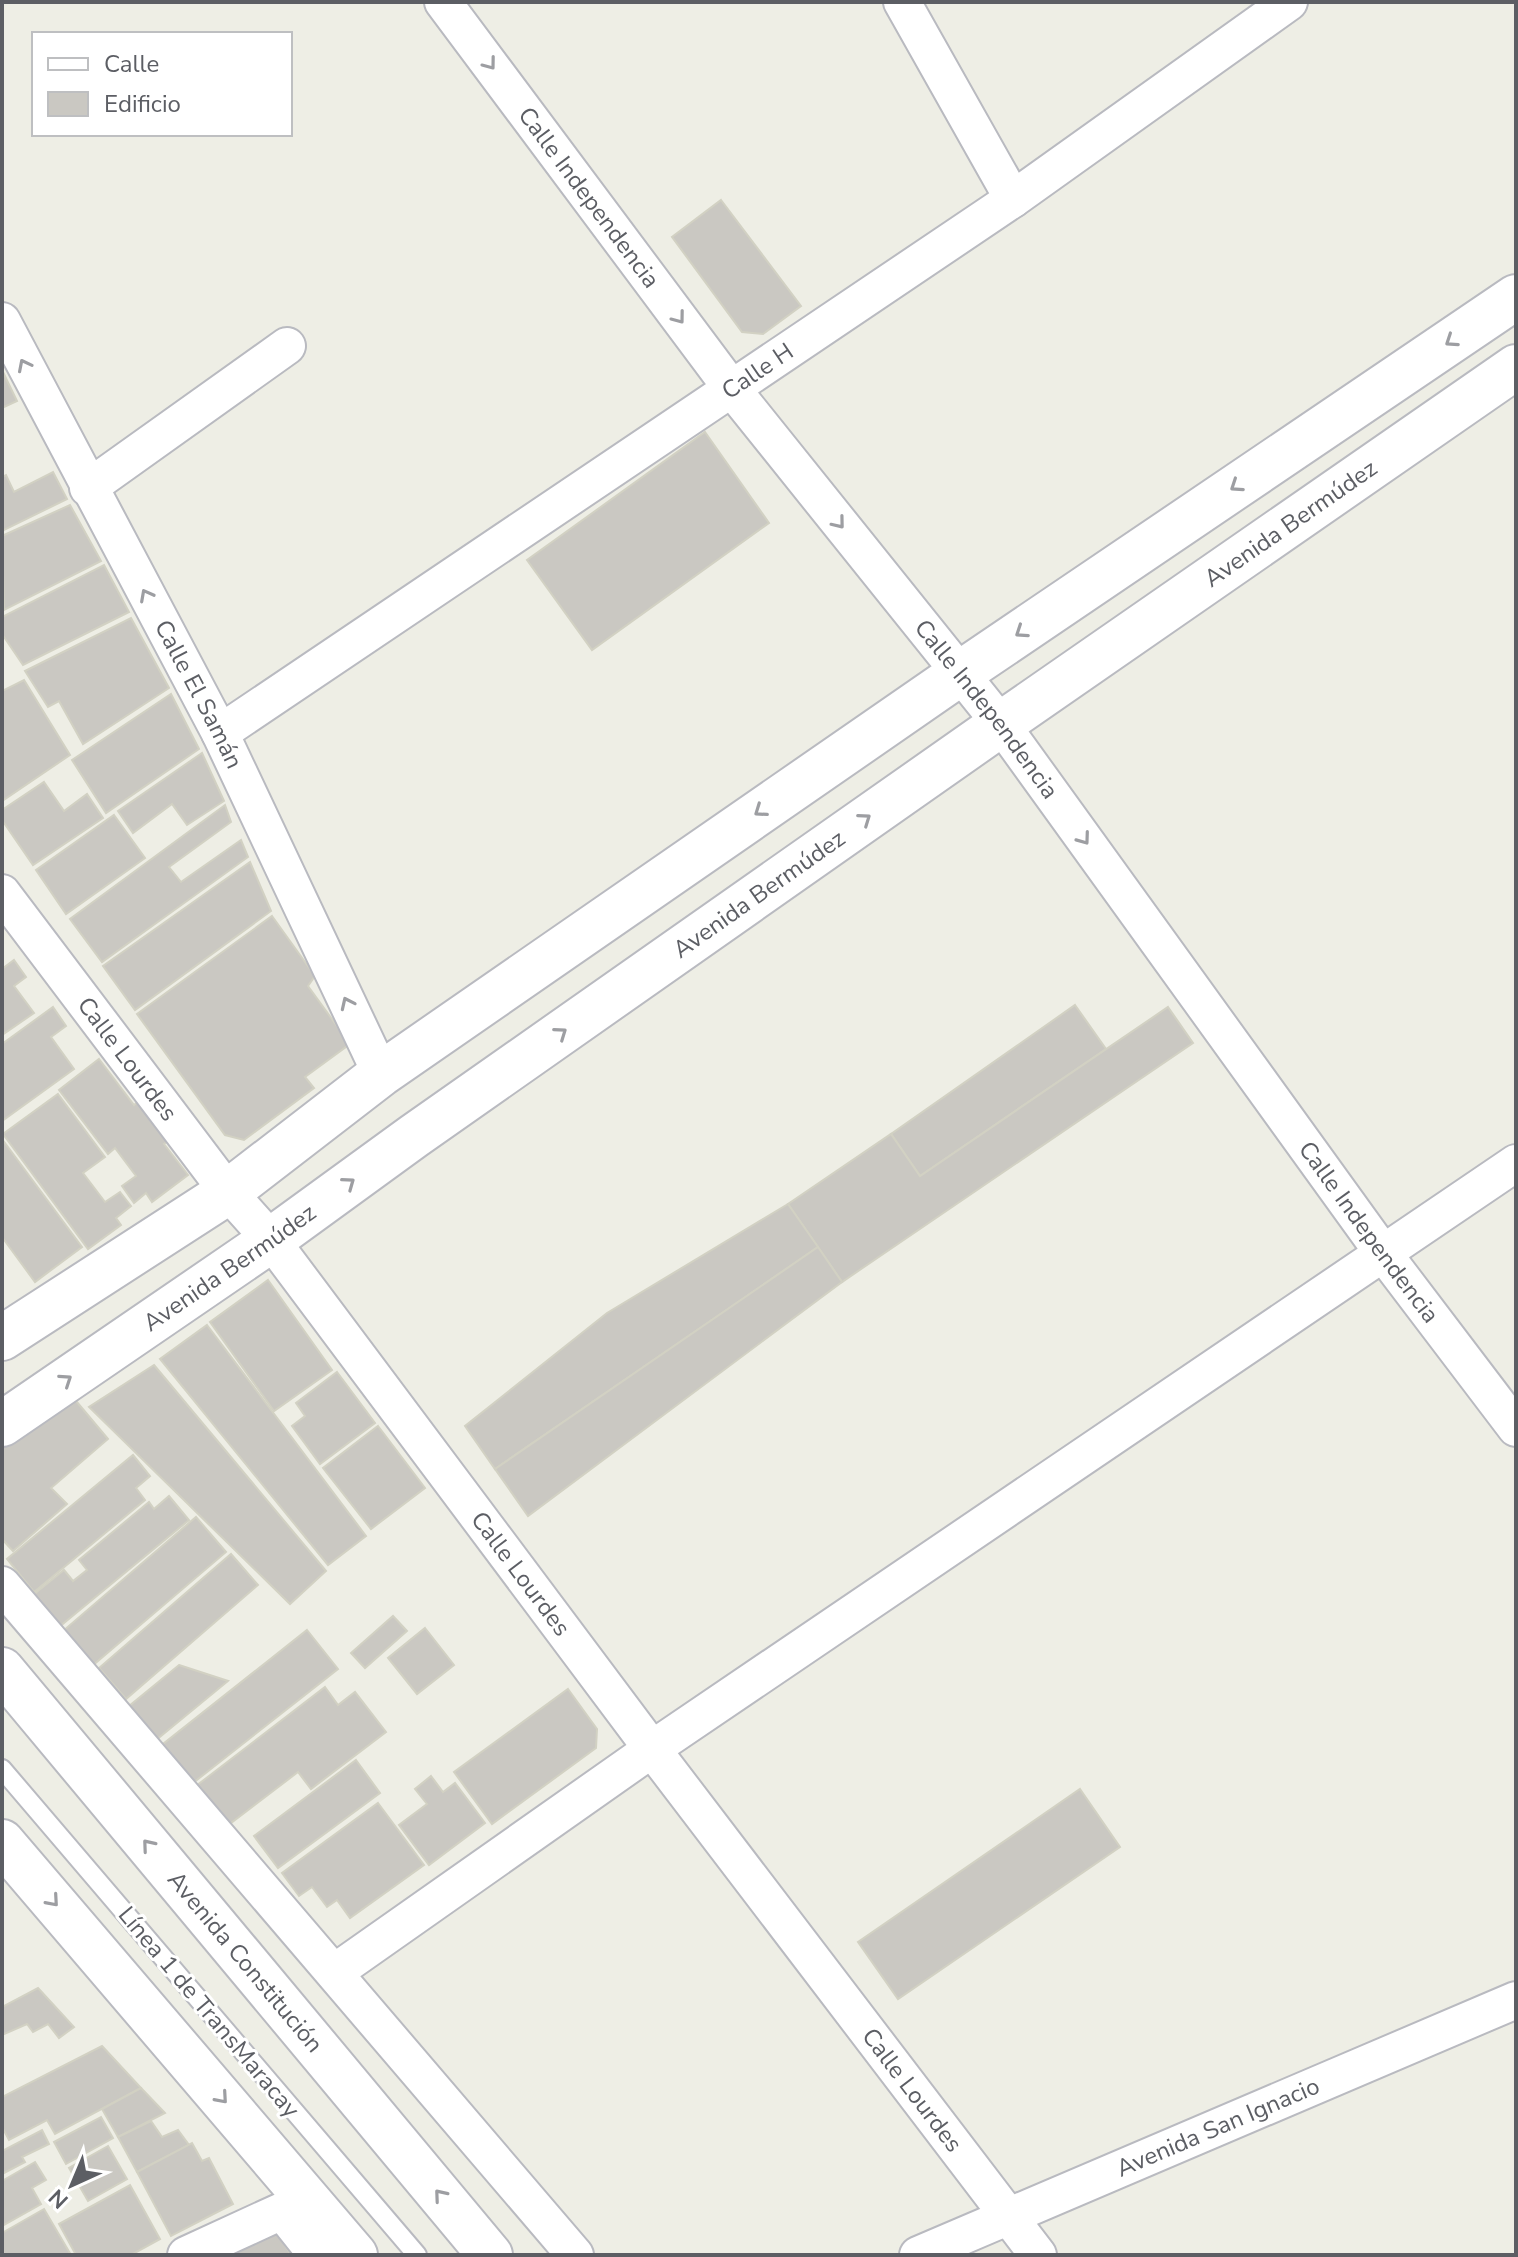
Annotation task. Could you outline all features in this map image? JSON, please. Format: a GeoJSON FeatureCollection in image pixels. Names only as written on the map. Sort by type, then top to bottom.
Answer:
{"type":"FeatureCollection","features":[{"type":"Feature","properties":{"kind":"street","name":"Calle Independencia"},"geometry":{"type":"LineString","coordinates":[[443,2],[732,389],[1001,724],[1383,1253],[1516,1428]]}},
{"type":"Feature","properties":{"kind":"street"},"geometry":{"type":"LineString","coordinates":[[902,2],[1013,199]]}},
{"type":"Feature","properties":{"kind":"street","name":"Calle H"},"geometry":{"type":"LineString","coordinates":[[220,733],[1013,199],[1289,2]]}},
{"type":"Feature","properties":{"kind":"street"},"geometry":{"type":"LineString","coordinates":[[2,1338],[228,1192],[381,1074],[959,674],[1516,297]]}},
{"type":"Feature","properties":{"kind":"street","name":"Calle El Samán"},"geometry":{"type":"LineString","coordinates":[[2,321],[220,733],[381,1074]]}},
{"type":"Feature","properties":{"kind":"street"},"geometry":{"type":"LineString","coordinates":[[88,488],[287,346]]}},
{"type":"Feature","properties":{"kind":"street","name":"Avenida Bermúdez"},"geometry":{"type":"LineString","coordinates":[[2,1424],[271,1240],[1001,724],[1516,367]]}},
{"type":"Feature","properties":{"kind":"street","name":"Calle Lourdes"},"geometry":{"type":"LineString","coordinates":[[2,893],[228,1192],[271,1240],[652,1749],[1038,2255]]}},
{"type":"Feature","properties":{"kind":"street"},"geometry":{"type":"LineString","coordinates":[[335,1972],[652,1749],[1516,1163]]}},
{"type":"Feature","properties":{"kind":"street"},"geometry":{"type":"LineString","coordinates":[[2,1585],[575,2255]]}},
{"type":"Feature","properties":{"kind":"street","name":"Avenida Constitución"},"geometry":{"type":"LineString","coordinates":[[2,1670],[490,2255]]}},
{"type":"Feature","properties":{"kind":"street"},"geometry":{"type":"LineString","coordinates":[[2,1842],[355,2255]]}},
{"type":"Feature","properties":{"kind":"street","name":"Avenida San Ignacio"},"geometry":{"type":"LineString","coordinates":[[918,2255],[1516,2000]]}},
{"type":"Feature","properties":{"kind":"street"},"geometry":{"type":"LineString","coordinates":[[186,2255],[282,2211],[317,2255]]}},
{"type":"Feature","properties":{"kind":"lane","name":"Línea 1 de TransMaracay"},"geometry":{"type":"LineString","coordinates":[[2,1769],[417,2255]]}},
{"type":"Feature","properties":{"kind":"building"},"geometry":{"type":"Polygon","coordinates":[[[721,200],[801,306],[763,334],[742,332],[672,237],[721,200]]]}},
{"type":"Feature","properties":{"kind":"building"},"geometry":{"type":"Polygon","coordinates":[[[2,370],[17,401],[2,408],[2,370]]]}},
{"type":"Feature","properties":{"kind":"building"},"geometry":{"type":"Polygon","coordinates":[[[705,432],[769,523],[592,650],[527,560],[705,432]]]}},
{"type":"Feature","properties":{"kind":"building"},"geometry":{"type":"Polygon","coordinates":[[[53,472],[67,499],[2,531],[2,477],[6,475],[14,492],[53,472]]]}},
{"type":"Feature","properties":{"kind":"building"},"geometry":{"type":"Polygon","coordinates":[[[70,505],[101,561],[4,610],[2,536],[70,505]]]}},
{"type":"Feature","properties":{"kind":"building"},"geometry":{"type":"Polygon","coordinates":[[[104,565],[129,612],[23,665],[2,634],[2,617],[104,565]]]}},
{"type":"Feature","properties":{"kind":"building"},"geometry":{"type":"Polygon","coordinates":[[[131,618],[169,688],[83,744],[59,701],[48,707],[25,671],[131,618]]]}},
{"type":"Feature","properties":{"kind":"building"},"geometry":{"type":"Polygon","coordinates":[[[24,680],[70,755],[2,801],[2,691],[24,680]]]}},
{"type":"Feature","properties":{"kind":"building"},"geometry":{"type":"Polygon","coordinates":[[[171,694],[199,749],[106,813],[72,760],[171,694]]]}},
{"type":"Feature","properties":{"kind":"building"},"geometry":{"type":"Polygon","coordinates":[[[202,753],[224,801],[187,825],[172,804],[133,833],[118,811],[202,753]]]}},
{"type":"Feature","properties":{"kind":"building"},"geometry":{"type":"Polygon","coordinates":[[[44,782],[64,811],[87,794],[103,818],[33,865],[2,820],[2,810],[44,782]]]}},
{"type":"Feature","properties":{"kind":"building"},"geometry":{"type":"Polygon","coordinates":[[[225,805],[231,822],[169,867],[181,882],[241,840],[248,857],[102,962],[70,919],[225,805]]]}},
{"type":"Feature","properties":{"kind":"building"},"geometry":{"type":"Polygon","coordinates":[[[114,815],[145,858],[66,914],[36,870],[114,815]]]}},
{"type":"Feature","properties":{"kind":"building"},"geometry":{"type":"Polygon","coordinates":[[[250,862],[271,911],[135,1010],[103,966],[250,862]]]}},
{"type":"Feature","properties":{"kind":"building"},"geometry":{"type":"Polygon","coordinates":[[[272,916],[315,976],[308,986],[350,1044],[305,1077],[314,1088],[244,1140],[225,1135],[137,1014],[272,916]]]}},
{"type":"Feature","properties":{"kind":"building"},"geometry":{"type":"Polygon","coordinates":[[[14,960],[26,977],[14,986],[34,1013],[2,1035],[2,969],[14,960]]]}},
{"type":"Feature","properties":{"kind":"building"},"geometry":{"type":"Polygon","coordinates":[[[1075,1005],[1106,1049],[920,1176],[891,1134],[1075,1005]]]}},
{"type":"Feature","properties":{"kind":"building"},"geometry":{"type":"Polygon","coordinates":[[[53,1007],[66,1026],[51,1037],[74,1069],[2,1121],[2,1044],[53,1007]]]}},
{"type":"Feature","properties":{"kind":"building"},"geometry":{"type":"Polygon","coordinates":[[[1168,1007],[1193,1043],[842,1282],[788,1204],[891,1134],[920,1176],[1168,1007]]]}},
{"type":"Feature","properties":{"kind":"building"},"geometry":{"type":"Polygon","coordinates":[[[99,1059],[134,1105],[139,1101],[169,1140],[164,1144],[188,1175],[152,1202],[146,1193],[134,1203],[122,1186],[136,1176],[115,1148],[108,1154],[59,1090],[99,1059]]]}},
{"type":"Feature","properties":{"kind":"building"},"geometry":{"type":"Polygon","coordinates":[[[58,1094],[105,1157],[83,1173],[105,1202],[120,1192],[131,1206],[116,1218],[121,1225],[88,1249],[3,1134],[58,1094]]]}},
{"type":"Feature","properties":{"kind":"building"},"geometry":{"type":"Polygon","coordinates":[[[2,1139],[82,1247],[35,1282],[2,1237],[2,1139]]]}},
{"type":"Feature","properties":{"kind":"building"},"geometry":{"type":"Polygon","coordinates":[[[788,1204],[818,1247],[495,1469],[465,1426],[607,1313],[788,1204]]]}},
{"type":"Feature","properties":{"kind":"building"},"geometry":{"type":"Polygon","coordinates":[[[818,1247],[842,1282],[528,1516],[495,1469],[818,1247]]]}},
{"type":"Feature","properties":{"kind":"building"},"geometry":{"type":"Polygon","coordinates":[[[268,1280],[332,1370],[274,1411],[210,1322],[268,1280]]]}},
{"type":"Feature","properties":{"kind":"building"},"geometry":{"type":"Polygon","coordinates":[[[207,1325],[366,1536],[328,1565],[160,1359],[207,1325]]]}},
{"type":"Feature","properties":{"kind":"building"},"geometry":{"type":"Polygon","coordinates":[[[154,1365],[326,1571],[290,1604],[89,1407],[154,1365]]]}},
{"type":"Feature","properties":{"kind":"building"},"geometry":{"type":"Polygon","coordinates":[[[337,1372],[375,1423],[320,1464],[292,1426],[305,1416],[296,1403],[337,1372]]]}},
{"type":"Feature","properties":{"kind":"building"},"geometry":{"type":"Polygon","coordinates":[[[71,1395],[108,1439],[51,1488],[67,1504],[13,1551],[2,1539],[2,1445],[71,1395]]]}},
{"type":"Feature","properties":{"kind":"building"},"geometry":{"type":"Polygon","coordinates":[[[378,1426],[425,1488],[371,1529],[323,1468],[378,1426]]]}},
{"type":"Feature","properties":{"kind":"building"},"geometry":{"type":"Polygon","coordinates":[[[133,1455],[150,1476],[136,1488],[145,1500],[34,1592],[7,1559],[133,1455]]]}},
{"type":"Feature","properties":{"kind":"building"},"geometry":{"type":"Polygon","coordinates":[[[169,1496],[189,1520],[59,1627],[33,1595],[64,1570],[73,1581],[87,1570],[79,1560],[149,1502],[154,1509],[169,1496]]]}},
{"type":"Feature","properties":{"kind":"building"},"geometry":{"type":"Polygon","coordinates":[[[196,1517],[226,1552],[92,1666],[63,1631],[196,1517]]]}},
{"type":"Feature","properties":{"kind":"building"},"geometry":{"type":"Polygon","coordinates":[[[231,1554],[258,1585],[126,1699],[99,1668],[231,1554]]]}},
{"type":"Feature","properties":{"kind":"building"},"geometry":{"type":"Polygon","coordinates":[[[393,1616],[407,1631],[365,1668],[351,1653],[393,1616]]]}},
{"type":"Feature","properties":{"kind":"building"},"geometry":{"type":"Polygon","coordinates":[[[425,1628],[454,1665],[417,1694],[388,1658],[425,1628]]]}},
{"type":"Feature","properties":{"kind":"building"},"geometry":{"type":"Polygon","coordinates":[[[307,1630],[338,1669],[193,1783],[163,1744],[307,1630]]]}},
{"type":"Feature","properties":{"kind":"building"},"geometry":{"type":"Polygon","coordinates":[[[179,1665],[228,1681],[156,1740],[128,1707],[179,1665]]]}},
{"type":"Feature","properties":{"kind":"building"},"geometry":{"type":"Polygon","coordinates":[[[325,1687],[338,1705],[355,1692],[386,1732],[311,1789],[298,1772],[227,1826],[196,1786],[325,1687]]]}},
{"type":"Feature","properties":{"kind":"building"},"geometry":{"type":"Polygon","coordinates":[[[568,1689],[597,1729],[596,1748],[492,1824],[454,1772],[568,1689]]]}},
{"type":"Feature","properties":{"kind":"building"},"geometry":{"type":"Polygon","coordinates":[[[356,1760],[380,1793],[278,1868],[254,1836],[356,1760]]]}},
{"type":"Feature","properties":{"kind":"building"},"geometry":{"type":"Polygon","coordinates":[[[431,1776],[443,1792],[455,1783],[485,1823],[429,1865],[399,1825],[427,1804],[415,1789],[431,1776]]]}},
{"type":"Feature","properties":{"kind":"building"},"geometry":{"type":"Polygon","coordinates":[[[1080,1789],[1120,1847],[898,1999],[858,1942],[1080,1789]]]}},
{"type":"Feature","properties":{"kind":"building"},"geometry":{"type":"Polygon","coordinates":[[[378,1803],[424,1865],[350,1918],[337,1900],[327,1907],[312,1887],[299,1896],[282,1873],[378,1803]]]}},
{"type":"Feature","properties":{"kind":"building"},"geometry":{"type":"Polygon","coordinates":[[[38,1988],[74,2027],[59,2038],[48,2024],[33,2032],[27,2024],[2,2035],[2,2007],[38,1988]]]}},
{"type":"Feature","properties":{"kind":"building"},"geometry":{"type":"Polygon","coordinates":[[[102,2046],[141,2088],[55,2134],[47,2120],[9,2140],[2,2127],[2,2097],[102,2046]]]}},
{"type":"Feature","properties":{"kind":"building"},"geometry":{"type":"Polygon","coordinates":[[[141,2088],[165,2113],[118,2137],[102,2109],[141,2088]]]}},
{"type":"Feature","properties":{"kind":"building"},"geometry":{"type":"Polygon","coordinates":[[[101,2117],[113,2138],[66,2164],[54,2142],[101,2117]]]}},
{"type":"Feature","properties":{"kind":"building"},"geometry":{"type":"Polygon","coordinates":[[[151,2121],[162,2137],[178,2130],[189,2145],[137,2172],[118,2137],[151,2121]]]}},
{"type":"Feature","properties":{"kind":"building"},"geometry":{"type":"Polygon","coordinates":[[[42,2130],[49,2144],[22,2157],[25,2162],[2,2174],[2,2151],[42,2130]]]}},
{"type":"Feature","properties":{"kind":"building"},"geometry":{"type":"Polygon","coordinates":[[[192,2143],[202,2161],[209,2158],[233,2204],[171,2236],[137,2172],[192,2143]]]}},
{"type":"Feature","properties":{"kind":"building"},"geometry":{"type":"Polygon","coordinates":[[[108,2146],[127,2179],[88,2201],[69,2168],[108,2146]]]}},
{"type":"Feature","properties":{"kind":"building"},"geometry":{"type":"Polygon","coordinates":[[[35,2162],[46,2180],[32,2188],[41,2204],[2,2226],[2,2181],[35,2162]]]}},
{"type":"Feature","properties":{"kind":"building"},"geometry":{"type":"Polygon","coordinates":[[[130,2185],[160,2239],[131,2255],[76,2255],[59,2224],[130,2185]]]}},
{"type":"Feature","properties":{"kind":"building"},"geometry":{"type":"Polygon","coordinates":[[[44,2209],[71,2255],[2,2255],[2,2233],[44,2209]]]}},
{"type":"Feature","properties":{"kind":"building"},"geometry":{"type":"Polygon","coordinates":[[[276,2231],[291,2255],[229,2255],[276,2231]]]}}]}
